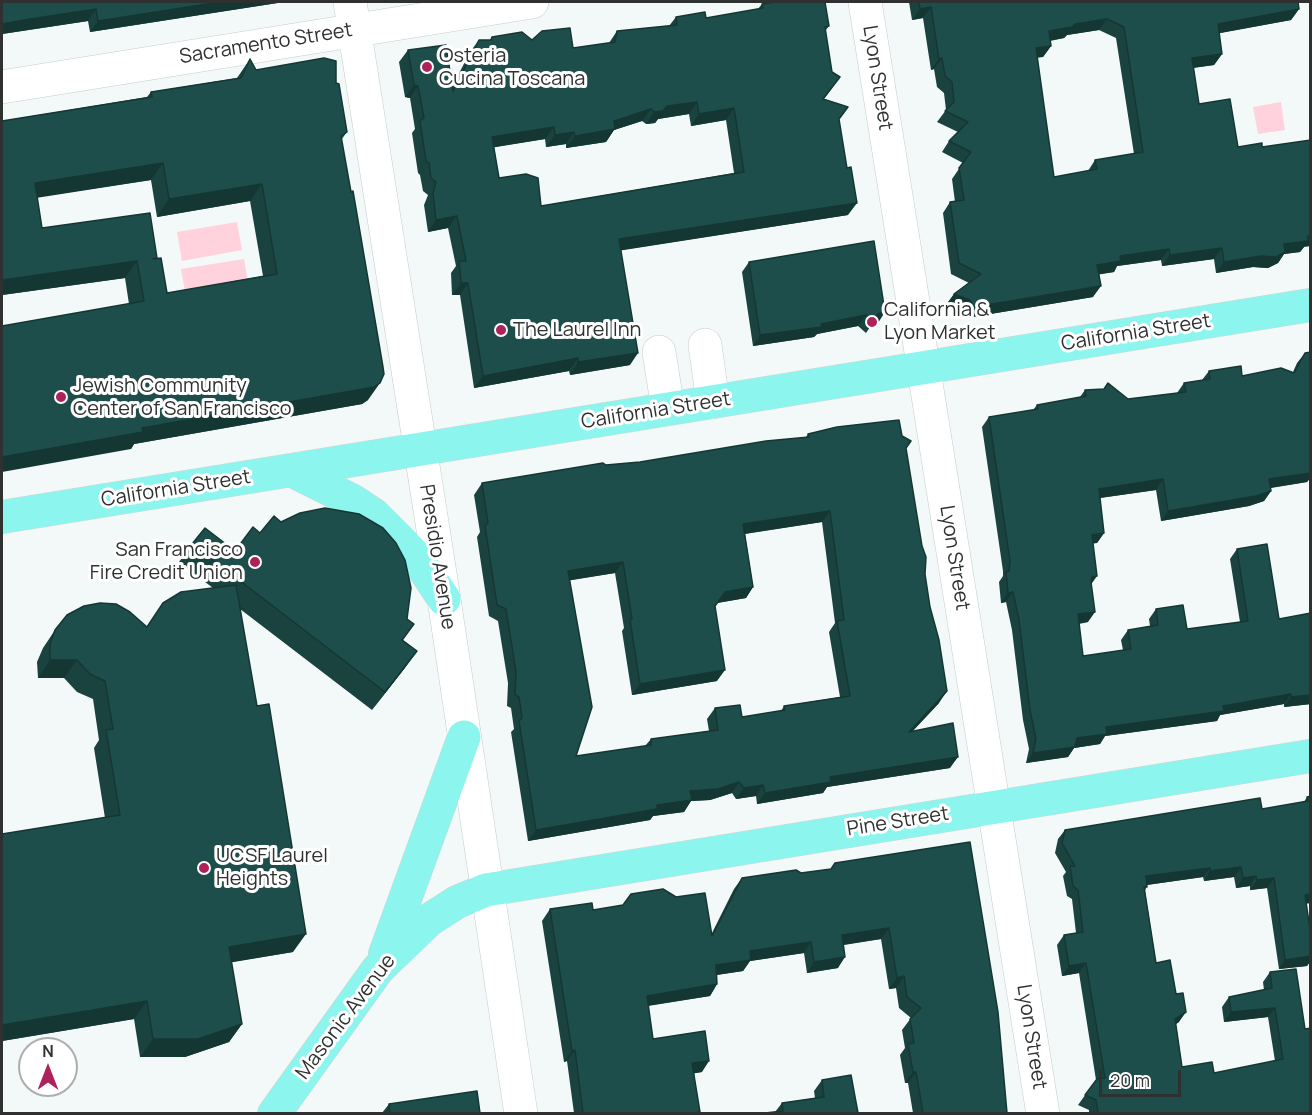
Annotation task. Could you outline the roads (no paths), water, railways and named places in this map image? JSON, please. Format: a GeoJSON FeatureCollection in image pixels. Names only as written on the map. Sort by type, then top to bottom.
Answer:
{"type":"FeatureCollection","features":[{"type":"Feature","properties":{"kind":"main road","name":"California Street"},"geometry":{"type":"LineString","coordinates":[[2,517],[1311,305]]}},
{"type":"Feature","properties":{"kind":"main road"},"geometry":{"type":"LineString","coordinates":[[291,470],[346,497],[374,515],[416,557],[444,599]]}},
{"type":"Feature","properties":{"kind":"main road"},"geometry":{"type":"LineString","coordinates":[[378,969],[406,902],[464,737]]}},
{"type":"Feature","properties":{"kind":"main road","name":"Pine Street"},"geometry":{"type":"LineString","coordinates":[[486,890],[1311,756]]}},
{"type":"Feature","properties":{"kind":"main road","name":"Masonic Avenue"},"geometry":{"type":"LineString","coordinates":[[274,1113],[378,969],[429,920],[457,902],[486,890]]}},
{"type":"Feature","properties":{"kind":"street","name":"Sacramento Street"},"geometry":{"type":"LineString","coordinates":[[2,87],[352,16],[531,2]]}},
{"type":"Feature","properties":{"kind":"street","name":"Lyon Street"},"geometry":{"type":"LineString","coordinates":[[865,2],[1043,1113]]}},
{"type":"Feature","properties":{"kind":"street","name":"Presidio Avenue"},"geometry":{"type":"LineString","coordinates":[[352,16],[444,599],[520,1113]]}},
{"type":"Feature","properties":{"kind":"street"},"geometry":{"type":"LineString","coordinates":[[705,345],[713,402]]}},
{"type":"Feature","properties":{"kind":"street"},"geometry":{"type":"LineString","coordinates":[[659,352],[668,409]]}},
{"type":"Feature","properties":{"kind":"place","name":"Osteria Cucina Toscana"},"geometry":{"type":"Point","coordinates":[427,67]}},
{"type":"Feature","properties":{"kind":"place","name":"California & Lyon Market"},"geometry":{"type":"Point","coordinates":[872,322]}},
{"type":"Feature","properties":{"kind":"place","name":"The Laurel Inn"},"geometry":{"type":"Point","coordinates":[501,330]}},
{"type":"Feature","properties":{"kind":"place","name":"Jewish Community Center of San Francisco"},"geometry":{"type":"Point","coordinates":[61,397]}},
{"type":"Feature","properties":{"kind":"place","name":"San Francisco Fire Credit Union"},"geometry":{"type":"Point","coordinates":[255,562]}},
{"type":"Feature","properties":{"kind":"place","name":"UCSF Laurel Heights"},"geometry":{"type":"Point","coordinates":[204,868]}}]}
